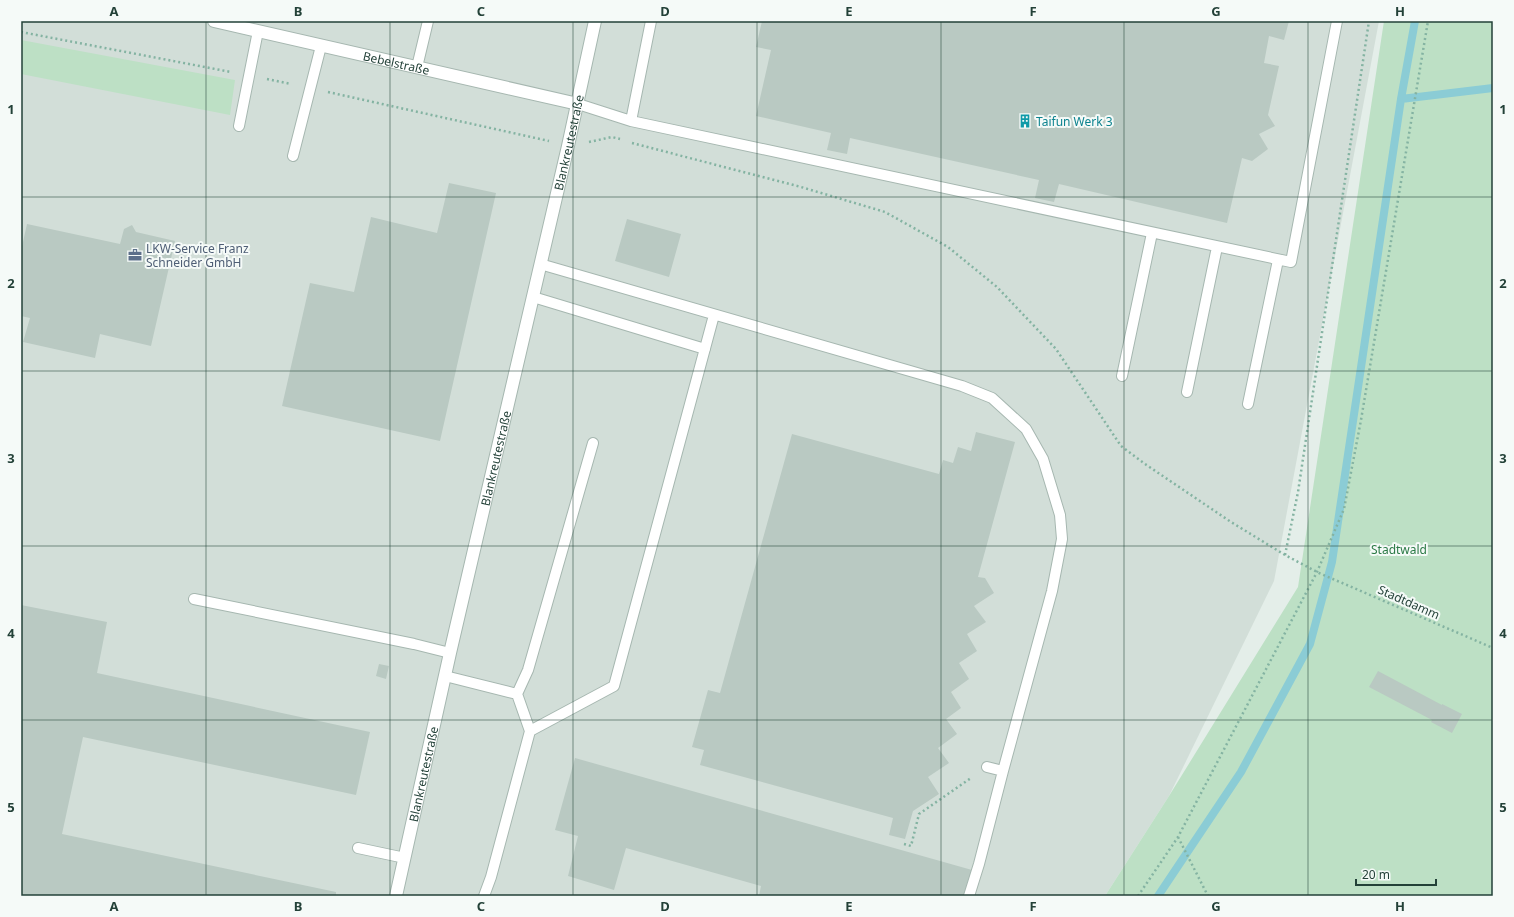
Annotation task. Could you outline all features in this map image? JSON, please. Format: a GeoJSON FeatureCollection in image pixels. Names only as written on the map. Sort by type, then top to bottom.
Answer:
{"type":"FeatureCollection","features":[{"type":"Feature","properties":{"kind":"street","name":"Bebelstraße"},"geometry":{"type":"LineString","coordinates":[[214,21],[578,104]]}},
{"type":"Feature","properties":{"kind":"street","name":"Blankreutestraße"},"geometry":{"type":"LineString","coordinates":[[396,896],[444,676],[578,104],[595,21]]}},
{"type":"Feature","properties":{"kind":"lane"},"geometry":{"type":"LineString","coordinates":[[417,67],[428,21]]}},
{"type":"Feature","properties":{"kind":"lane"},"geometry":{"type":"LineString","coordinates":[[630,121],[651,21]]}},
{"type":"Feature","properties":{"kind":"lane"},"geometry":{"type":"LineString","coordinates":[[578,104],[630,121],[1291,262],[1337,21]]}},
{"type":"Feature","properties":{"kind":"lane"},"geometry":{"type":"LineString","coordinates":[[239,126],[258,31]]}},
{"type":"Feature","properties":{"kind":"lane"},"geometry":{"type":"LineString","coordinates":[[294,156],[321,46]]}},
{"type":"Feature","properties":{"kind":"lane"},"geometry":{"type":"LineString","coordinates":[[1122,376],[1152,233]]}},
{"type":"Feature","properties":{"kind":"lane"},"geometry":{"type":"LineString","coordinates":[[1187,392],[1217,247]]}},
{"type":"Feature","properties":{"kind":"lane"},"geometry":{"type":"LineString","coordinates":[[1248,404],[1278,260]]}},
{"type":"Feature","properties":{"kind":"lane"},"geometry":{"type":"LineString","coordinates":[[540,264],[962,386],[992,398],[1026,429],[1043,459],[1060,515],[1062,539],[1052,591],[1002,771],[979,864],[969,896]]}},
{"type":"Feature","properties":{"kind":"lane"},"geometry":{"type":"LineString","coordinates":[[533,297],[705,349]]}},
{"type":"Feature","properties":{"kind":"lane"},"geometry":{"type":"LineString","coordinates":[[530,731],[614,686],[714,315]]}},
{"type":"Feature","properties":{"kind":"lane"},"geometry":{"type":"LineString","coordinates":[[484,896],[491,876],[530,731],[517,694],[528,670],[593,443]]}},
{"type":"Feature","properties":{"kind":"lane"},"geometry":{"type":"LineString","coordinates":[[194,598],[414,644],[450,653]]}},
{"type":"Feature","properties":{"kind":"lane"},"geometry":{"type":"LineString","coordinates":[[444,676],[517,694]]}},
{"type":"Feature","properties":{"kind":"lane"},"geometry":{"type":"LineString","coordinates":[[987,767],[1002,771]]}},
{"type":"Feature","properties":{"kind":"lane"},"geometry":{"type":"LineString","coordinates":[[358,848],[405,858]]}},
{"type":"Feature","properties":{"kind":"path"},"geometry":{"type":"LineString","coordinates":[[1285,555],[1298,492],[1369,21]]}},
{"type":"Feature","properties":{"kind":"path"},"geometry":{"type":"LineString","coordinates":[[1138,896],[1178,838],[1318,572],[1344,509],[1361,420],[1428,21]]}},
{"type":"Feature","properties":{"kind":"path","name":"Stadtdamm"},"geometry":{"type":"LineString","coordinates":[[568,146],[612,137],[801,187],[885,212],[948,247],[997,287],[1056,349],[1121,446],[1145,464],[1231,522],[1285,555],[1318,572],[1493,648]]}},
{"type":"Feature","properties":{"kind":"path"},"geometry":{"type":"LineString","coordinates":[[904,844],[911,846],[919,814],[987,767]]}},
{"type":"Feature","properties":{"kind":"path"},"geometry":{"type":"LineString","coordinates":[[1178,838],[1208,896]]}},
{"type":"Feature","properties":{"kind":"shaded area"},"geometry":{"type":"Polygon","coordinates":[[[21,21],[1379,21],[1274,581],[1169,796],[1105,896],[21,896],[21,21]]]}},
{"type":"Feature","properties":{"kind":"green space","name":"Stadtwald"},"geometry":{"type":"Polygon","coordinates":[[[1384,21],[1493,21],[1493,896],[1105,896],[1169,796],[1298,587],[1384,21]]]}},
{"type":"Feature","properties":{"kind":"green space"},"geometry":{"type":"Polygon","coordinates":[[[21,40],[235,80],[230,115],[21,74],[21,40]]]}},
{"type":"Feature","properties":{"kind":"building","name":"Taifun Werk 3"},"geometry":{"type":"Polygon","coordinates":[[[762,21],[1289,21],[1284,40],[1269,36],[1264,63],[1279,66],[1268,115],[1275,126],[1259,134],[1268,149],[1252,161],[1242,158],[1227,223],[1059,184],[1054,202],[1035,198],[1039,180],[850,138],[847,154],[827,150],[831,133],[756,116],[771,50],[756,47],[762,21]]]}},
{"type":"Feature","properties":{"kind":"building"},"geometry":{"type":"Polygon","coordinates":[[[449,183],[496,193],[440,441],[282,406],[310,283],[354,292],[371,217],[437,233],[449,183]]]}},
{"type":"Feature","properties":{"kind":"building"},"geometry":{"type":"Polygon","coordinates":[[[627,219],[681,234],[669,277],[615,261],[627,219]]]}},
{"type":"Feature","properties":{"kind":"building"},"geometry":{"type":"Polygon","coordinates":[[[27,224],[120,244],[124,229],[132,225],[136,232],[175,241],[151,346],[100,334],[95,358],[23,342],[30,318],[21,316],[21,251],[27,224]]]}},
{"type":"Feature","properties":{"kind":"building"},"geometry":{"type":"Polygon","coordinates":[[[976,432],[1015,442],[978,577],[985,578],[994,593],[974,606],[986,622],[967,634],[977,651],[959,663],[969,679],[951,692],[961,708],[946,719],[957,734],[938,748],[949,763],[928,777],[939,794],[913,811],[905,839],[889,835],[893,818],[700,765],[704,750],[692,747],[708,690],[720,693],[792,434],[939,474],[943,460],[953,463],[958,447],[971,451],[976,432]]]}},
{"type":"Feature","properties":{"kind":"building"},"geometry":{"type":"Polygon","coordinates":[[[21,605],[107,622],[97,673],[370,732],[356,795],[83,737],[62,834],[336,892],[336,896],[21,896],[21,605]]]}},
{"type":"Feature","properties":{"kind":"building"},"geometry":{"type":"Polygon","coordinates":[[[379,664],[389,666],[386,679],[376,676],[379,664]]]}},
{"type":"Feature","properties":{"kind":"building"},"geometry":{"type":"Polygon","coordinates":[[[1378,671],[1462,714],[1452,733],[1431,722],[1432,720],[1369,687],[1378,671]]]}},
{"type":"Feature","properties":{"kind":"building"},"geometry":{"type":"Polygon","coordinates":[[[575,758],[972,870],[964,896],[759,896],[761,886],[626,848],[614,890],[568,876],[578,836],[555,830],[575,758]]]}},
{"type":"Feature","properties":{"kind":"waterway"},"geometry":{"type":"LineString","coordinates":[[1158,896],[1241,772],[1310,644],[1332,562],[1401,99],[1415,21]]}},
{"type":"Feature","properties":{"kind":"waterway"},"geometry":{"type":"LineString","coordinates":[[1401,99],[1493,88]]}},
{"type":"Feature","properties":{"kind":"place","name":"Taifun Werk 3"},"geometry":{"type":"Point","coordinates":[1025,121]}},
{"type":"Feature","properties":{"kind":"place","name":"LKW-Service Franz Schneider GmbH"},"geometry":{"type":"Point","coordinates":[135,255]}}]}
